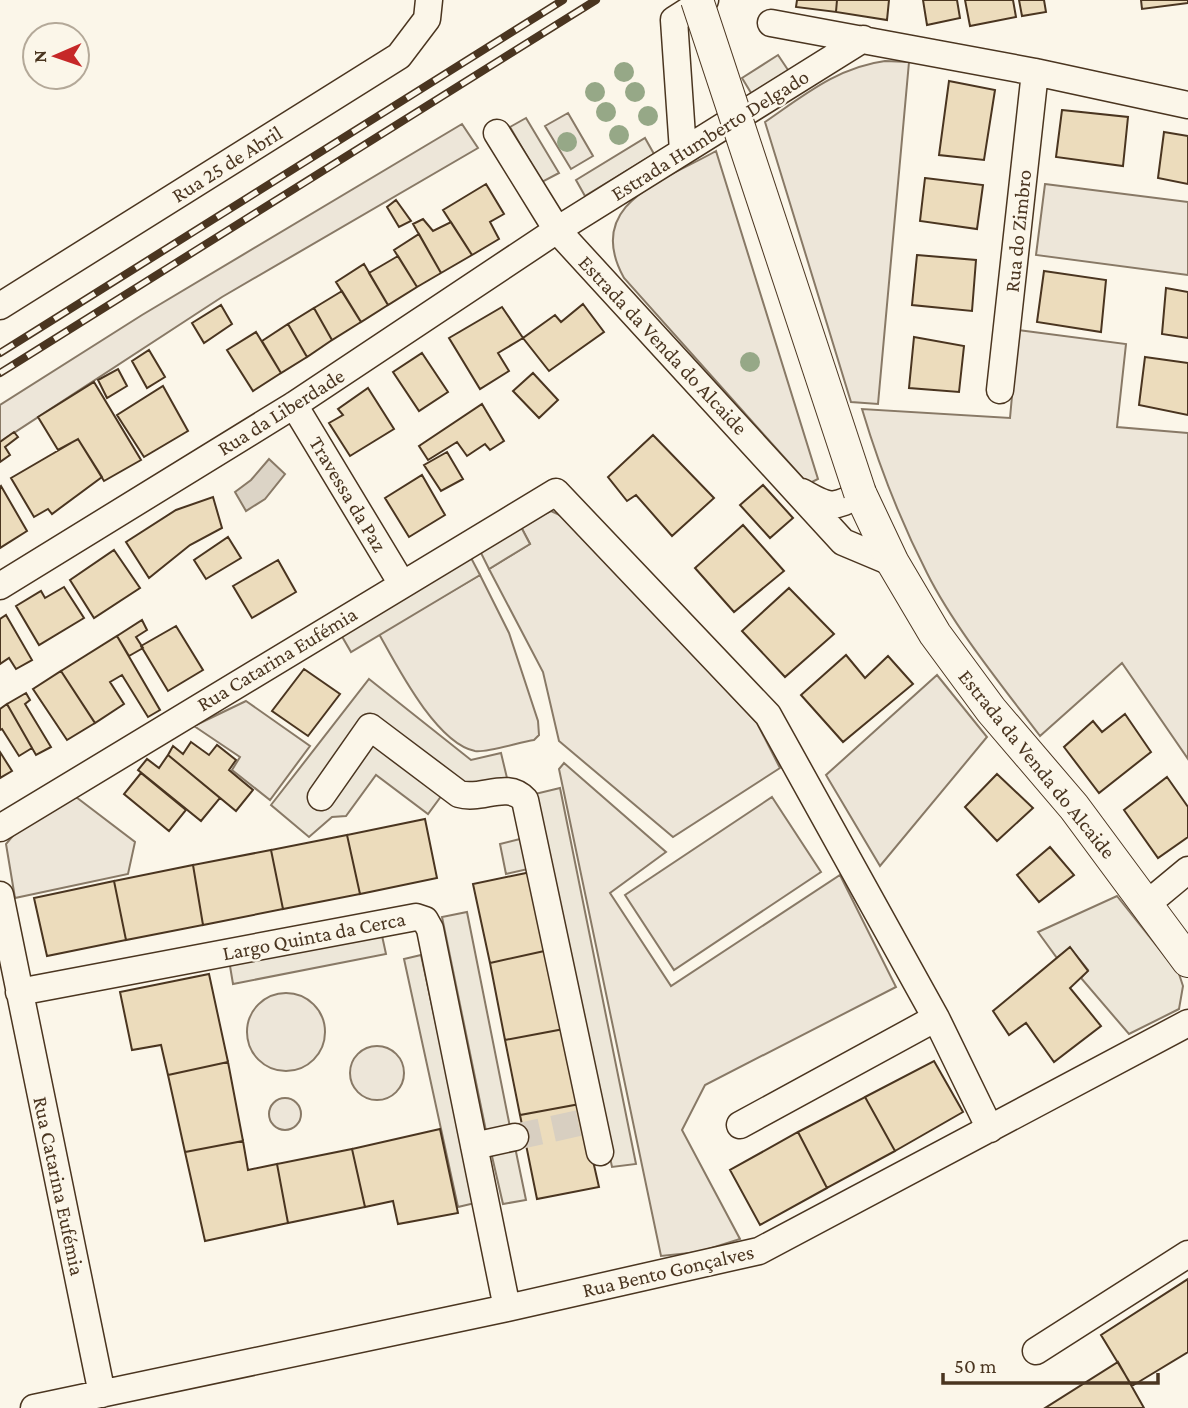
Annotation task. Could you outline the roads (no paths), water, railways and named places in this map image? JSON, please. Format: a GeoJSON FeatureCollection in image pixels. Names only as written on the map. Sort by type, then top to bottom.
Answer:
{"type":"FeatureCollection","features":[{"type":"Feature","properties":{"kind":"street","name":"Rua 25 de Abril"},"geometry":{"type":"LineString","coordinates":[[0,306],[399,56],[428,19],[429,0]]}},
{"type":"Feature","properties":{"kind":"street"},"geometry":{"type":"LineString","coordinates":[[697,0],[860,493]]}},
{"type":"Feature","properties":{"kind":"street"},"geometry":{"type":"LineString","coordinates":[[683,151],[674,20],[705,0]]}},
{"type":"Feature","properties":{"kind":"street"},"geometry":{"type":"LineString","coordinates":[[771,23],[1035,72],[1188,105]]}},
{"type":"Feature","properties":{"kind":"street","name":"Estrada Humberto Delgado"},"geometry":{"type":"LineString","coordinates":[[557,230],[863,39]]}},
{"type":"Feature","properties":{"kind":"street","name":"Rua do Zimbro"},"geometry":{"type":"LineString","coordinates":[[1000,390],[1035,72]]}},
{"type":"Feature","properties":{"kind":"street","name":"Estrada da Venda do Alcaide"},"geometry":{"type":"LineString","coordinates":[[497,133],[557,230],[843,542],[893,563]]}},
{"type":"Feature","properties":{"kind":"street","name":"Rua da Liberdade"},"geometry":{"type":"LineString","coordinates":[[0,586],[294,405],[557,230]]}},
{"type":"Feature","properties":{"kind":"street","name":"Travessa da Paz"},"geometry":{"type":"LineString","coordinates":[[294,405],[402,584]]}},
{"type":"Feature","properties":{"kind":"street","name":"Estrada da Venda do Alcaide"},"geometry":{"type":"LineString","coordinates":[[798,490],[828,506],[845,503],[860,493],[893,563],[934,634],[991,710],[1074,807],[1188,961]]}},
{"type":"Feature","properties":{"kind":"street","name":"Rua Catarina Eufémia"},"geometry":{"type":"LineString","coordinates":[[0,828],[556,492],[768,715],[936,1018]]}},
{"type":"Feature","properties":{"kind":"street"},"geometry":{"type":"LineString","coordinates":[[321,797],[370,726],[459,794],[474,797],[505,790],[514,791],[525,800],[600,1152]]}},
{"type":"Feature","properties":{"kind":"street"},"geometry":{"type":"LineString","coordinates":[[1147,904],[1188,870]]}},
{"type":"Feature","properties":{"kind":"street","name":"Rua Catarina Eufémia"},"geometry":{"type":"LineString","coordinates":[[0,895],[102,1394]]}},
{"type":"Feature","properties":{"kind":"street","name":"Largo Quinta da Cerca"},"geometry":{"type":"LineString","coordinates":[[19,992],[421,917],[430,929],[507,1308]]}},
{"type":"Feature","properties":{"kind":"street"},"geometry":{"type":"LineString","coordinates":[[740,1125],[936,1018],[990,1129]]}},
{"type":"Feature","properties":{"kind":"street","name":"Rua Bento Gonçalves"},"geometry":{"type":"LineString","coordinates":[[34,1408],[507,1308],[759,1251],[1188,1023]]}},
{"type":"Feature","properties":{"kind":"street"},"geometry":{"type":"LineString","coordinates":[[474,1146],[515,1137]]}},
{"type":"Feature","properties":{"kind":"street"},"geometry":{"type":"LineString","coordinates":[[1036,1351],[1188,1254]]}},
{"type":"Feature","properties":{"kind":"tunnel"},"geometry":{"type":"LineString","coordinates":[[515,1137],[593,1120]]}},
{"type":"Feature","properties":{"kind":"railway"},"geometry":{"type":"LineString","coordinates":[[0,353],[563,0]]}},
{"type":"Feature","properties":{"kind":"railway"},"geometry":{"type":"LineString","coordinates":[[0,373],[596,0]]}}]}
